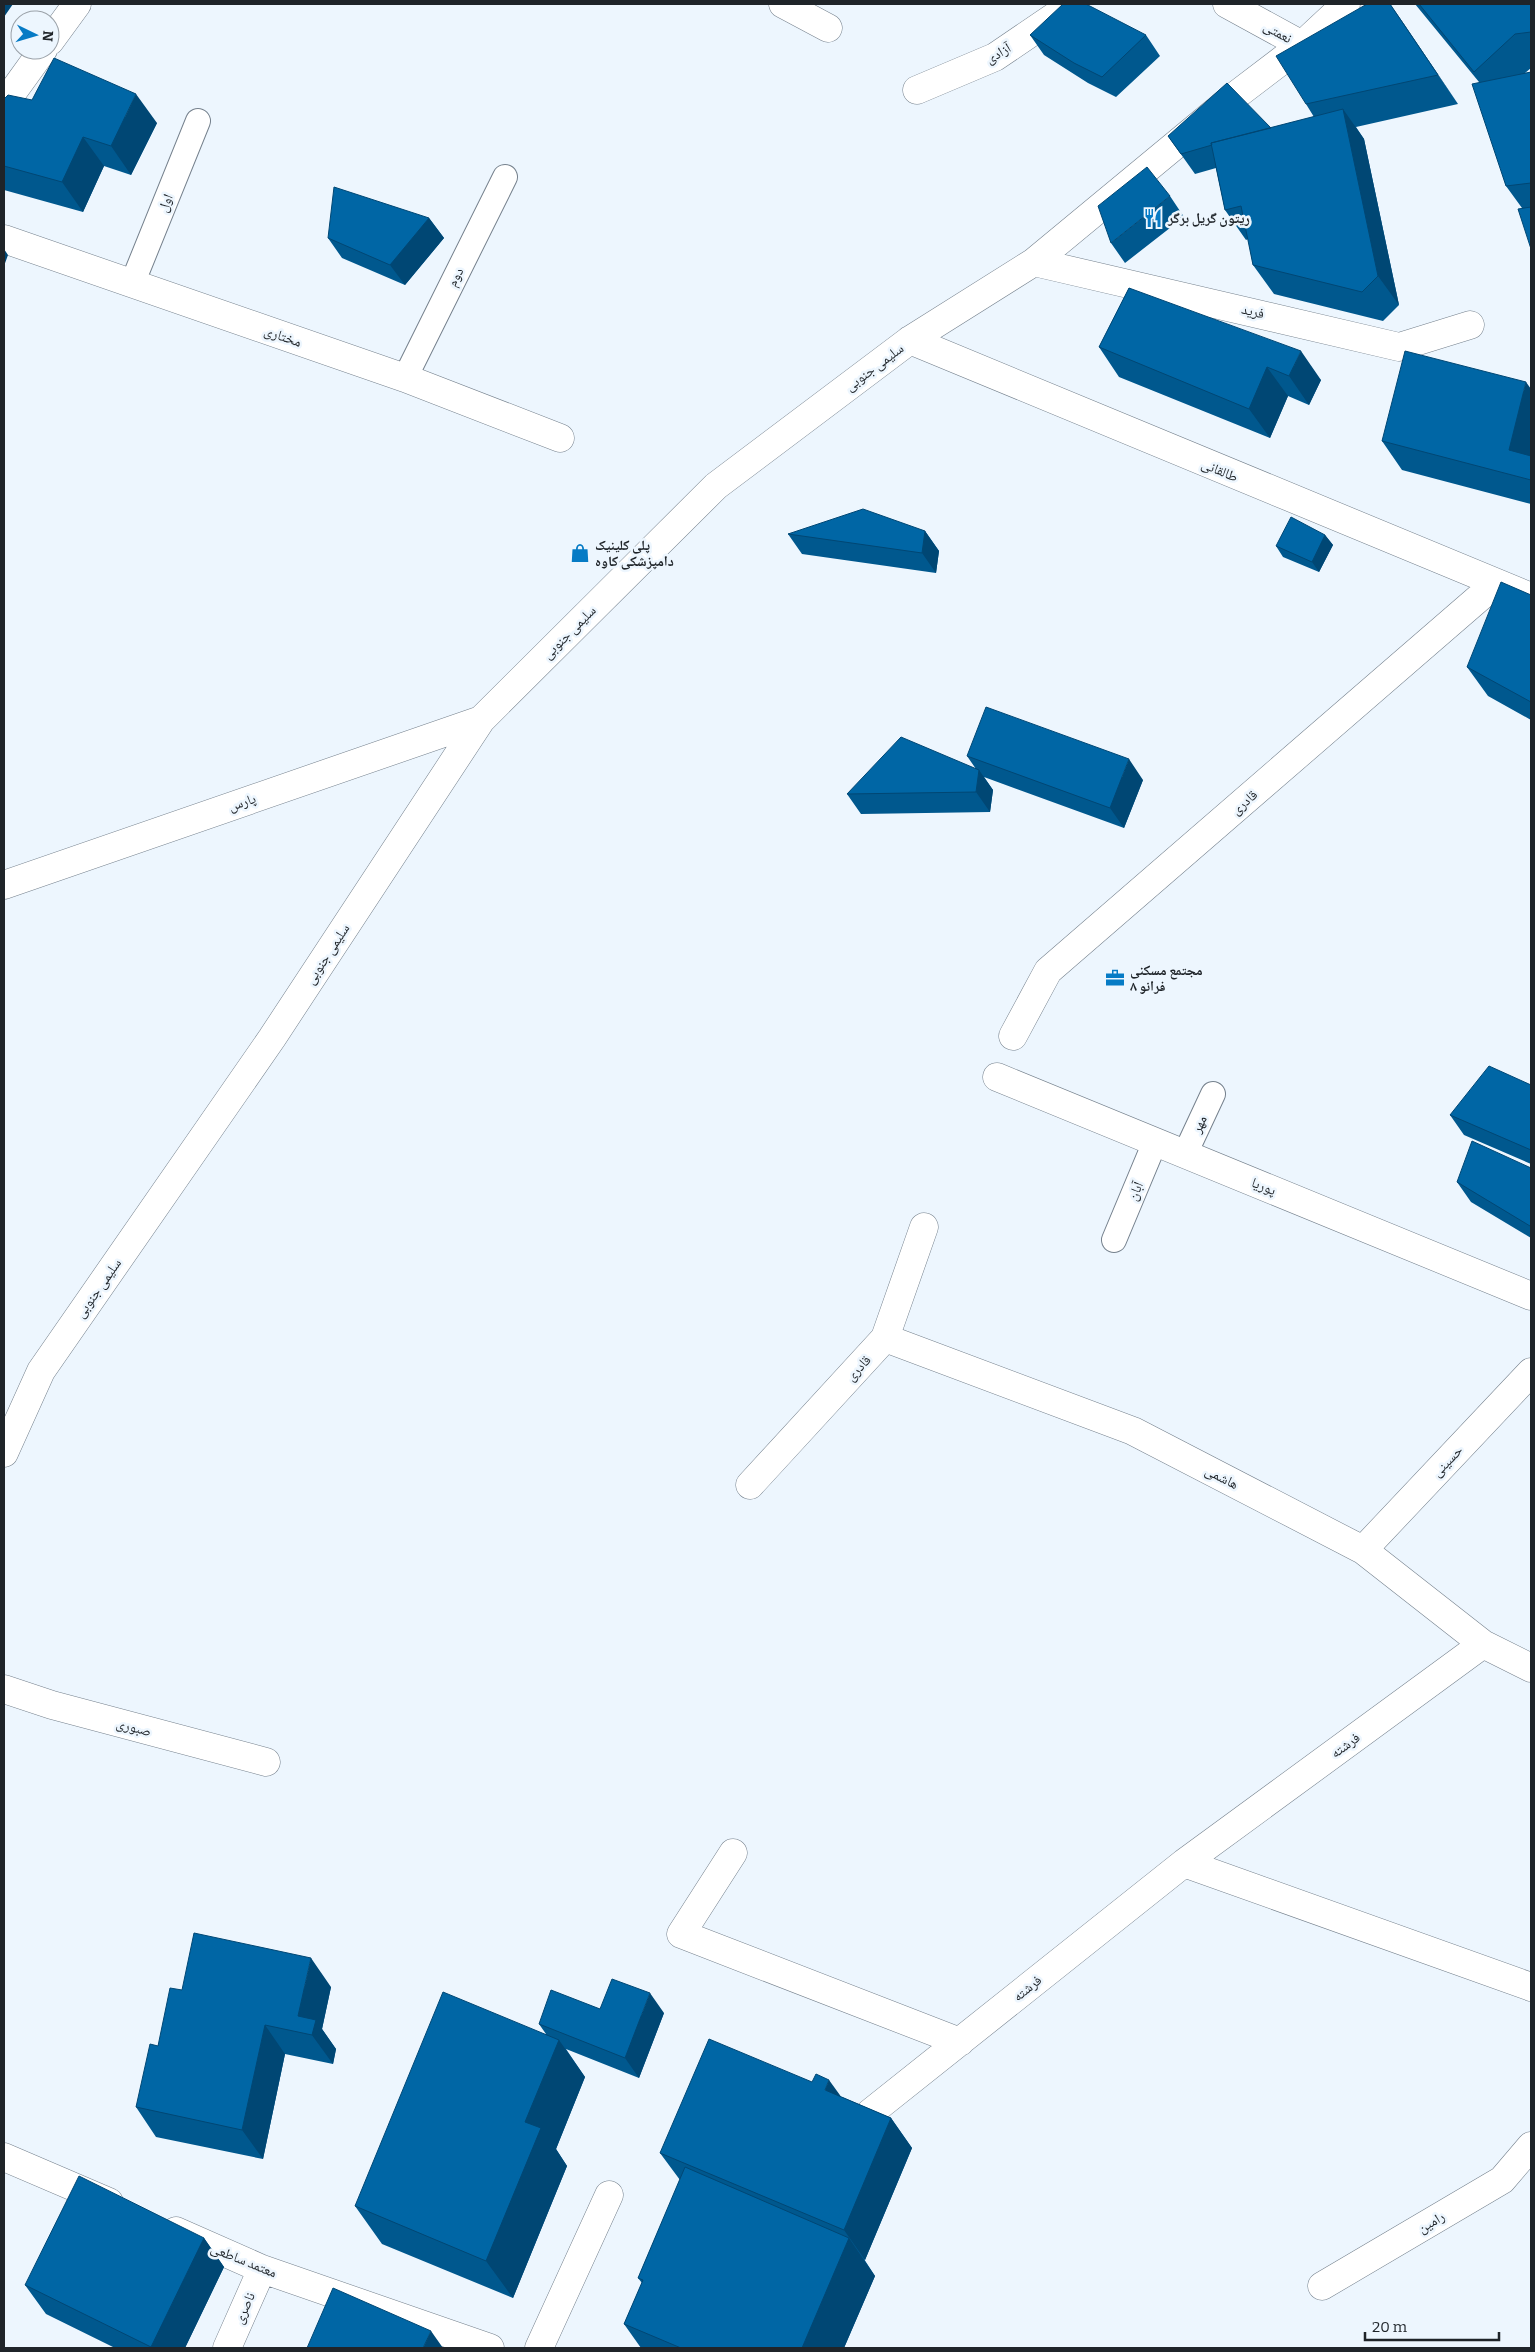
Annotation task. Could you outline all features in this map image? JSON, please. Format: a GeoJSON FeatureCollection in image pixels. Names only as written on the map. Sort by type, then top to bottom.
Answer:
{"type":"FeatureCollection","features":[{"type":"Feature","properties":{"kind":"street"},"geometry":{"type":"LineString","coordinates":[[60,28],[78,4]]}},
{"type":"Feature","properties":{"kind":"street"},"geometry":{"type":"LineString","coordinates":[[783,4],[828,28]]}},
{"type":"Feature","properties":{"kind":"street","name":"آزادی"},"geometry":{"type":"LineString","coordinates":[[917,90],[995,57],[1072,4]]}},
{"type":"Feature","properties":{"kind":"street","name":"نعمتی"},"geometry":{"type":"LineString","coordinates":[[1227,4],[1302,45]]}},
{"type":"Feature","properties":{"kind":"street","name":"سلیمی جنوبی"},"geometry":{"type":"LineString","coordinates":[[4,1453],[41,1371],[272,1038],[481,720],[716,486],[910,340],[1034,262],[1231,98],[1302,45],[1346,4]]}},
{"type":"Feature","properties":{"kind":"street"},"geometry":{"type":"LineString","coordinates":[[4,104],[36,60]]}},
{"type":"Feature","properties":{"kind":"street","name":"مختاری"},"geometry":{"type":"LineString","coordinates":[[4,239],[404,378],[560,438]]}},
{"type":"Feature","properties":{"kind":"street","name":"فرید"},"geometry":{"type":"LineString","coordinates":[[1034,262],[1399,347],[1470,325]]}},
{"type":"Feature","properties":{"kind":"street","name":"طالقانی"},"geometry":{"type":"LineString","coordinates":[[910,340],[1495,584],[1531,597]]}},
{"type":"Feature","properties":{"kind":"street","name":"قادری"},"geometry":{"type":"LineString","coordinates":[[1014,1036],[1048,971],[1495,584]]}},
{"type":"Feature","properties":{"kind":"street","name":"پارس"},"geometry":{"type":"LineString","coordinates":[[4,885],[481,720]]}},
{"type":"Feature","properties":{"kind":"street","name":"پوریا"},"geometry":{"type":"LineString","coordinates":[[996,1077],[1531,1296]]}},
{"type":"Feature","properties":{"kind":"street","name":"قادری"},"geometry":{"type":"LineString","coordinates":[[750,1485],[885,1338],[924,1227]]}},
{"type":"Feature","properties":{"kind":"street","name":"هاشمی"},"geometry":{"type":"LineString","coordinates":[[885,1338],[1133,1430],[1363,1550],[1483,1644],[1531,1668]]}},
{"type":"Feature","properties":{"kind":"street","name":"حسینی"},"geometry":{"type":"LineString","coordinates":[[1363,1550],[1531,1372]]}},
{"type":"Feature","properties":{"kind":"street","name":"فرشته"},"geometry":{"type":"LineString","coordinates":[[870,2113],[1184,1863],[1483,1644]]}},
{"type":"Feature","properties":{"kind":"street","name":"صبوری"},"geometry":{"type":"LineString","coordinates":[[4,1689],[52,1705],[266,1762]]}},
{"type":"Feature","properties":{"kind":"street"},"geometry":{"type":"LineString","coordinates":[[733,1853],[681,1934],[960,2042]]}},
{"type":"Feature","properties":{"kind":"street"},"geometry":{"type":"LineString","coordinates":[[1184,1863],[1531,1988]]}},
{"type":"Feature","properties":{"kind":"street","name":"رامین"},"geometry":{"type":"LineString","coordinates":[[1322,2286],[1502,2180],[1531,2146]]}},
{"type":"Feature","properties":{"kind":"street"},"geometry":{"type":"LineString","coordinates":[[4,2157],[128,2211]]}},
{"type":"Feature","properties":{"kind":"street"},"geometry":{"type":"LineString","coordinates":[[539,2348],[609,2195]]}},
{"type":"Feature","properties":{"kind":"street","name":"معتمد ساطعی"},"geometry":{"type":"LineString","coordinates":[[155,2222],[262,2269],[490,2348]]}},
{"type":"Feature","properties":{"kind":"street","name":"ناصری"},"geometry":{"type":"LineString","coordinates":[[227,2348],[262,2269]]}},
{"type":"Feature","properties":{"kind":"lane","name":"اول"},"geometry":{"type":"LineString","coordinates":[[132,284],[198,121]]}},
{"type":"Feature","properties":{"kind":"lane","name":"دوم"},"geometry":{"type":"LineString","coordinates":[[404,378],[505,176]]}},
{"type":"Feature","properties":{"kind":"lane","name":"مهر"},"geometry":{"type":"LineString","coordinates":[[1185,1154],[1212,1094]]}},
{"type":"Feature","properties":{"kind":"lane","name":"آبان"},"geometry":{"type":"LineString","coordinates":[[1114,1240],[1155,1142]]}},
{"type":"Feature","properties":{"kind":"building"},"geometry":{"type":"Polygon","coordinates":[[[1063,4],[1086,4],[1146,35],[1102,77],[1074,63],[1030,35],[1063,4]]]}},
{"type":"Feature","properties":{"kind":"building"},"geometry":{"type":"Polygon","coordinates":[[[1367,4],[1390,4],[1438,75],[1306,104],[1276,56],[1367,4]]]}},
{"type":"Feature","properties":{"kind":"building"},"geometry":{"type":"Polygon","coordinates":[[[1419,4],[1531,4],[1531,32],[1515,34],[1474,72],[1419,4]]]}},
{"type":"Feature","properties":{"kind":"building"},"geometry":{"type":"Polygon","coordinates":[[[53,60],[59,60],[136,94],[111,146],[83,137],[62,182],[4,166],[4,99],[8,95],[32,100],[53,60]]]}},
{"type":"Feature","properties":{"kind":"building"},"geometry":{"type":"Polygon","coordinates":[[[1531,72],[1531,183],[1506,186],[1472,84],[1531,72]]]}},
{"type":"Feature","properties":{"kind":"building"},"geometry":{"type":"Polygon","coordinates":[[[1227,83],[1271,128],[1211,143],[1212,145],[1181,154],[1168,136],[1227,83]]]}},
{"type":"Feature","properties":{"kind":"building"},"geometry":{"type":"Polygon","coordinates":[[[1343,109],[1378,276],[1362,292],[1253,265],[1241,206],[1225,210],[1211,143],[1343,109]]]}},
{"type":"Feature","properties":{"kind":"building"},"geometry":{"type":"Polygon","coordinates":[[[1147,167],[1170,196],[1111,243],[1098,206],[1147,167]]]}},
{"type":"Feature","properties":{"kind":"building"},"geometry":{"type":"Polygon","coordinates":[[[334,187],[429,218],[390,265],[328,238],[334,187]]]}},
{"type":"Feature","properties":{"kind":"building"},"geometry":{"type":"Polygon","coordinates":[[[1531,207],[1531,249],[1518,209],[1531,207]]]}},
{"type":"Feature","properties":{"kind":"building"},"geometry":{"type":"Polygon","coordinates":[[[1129,288],[1301,351],[1289,376],[1267,367],[1249,409],[1099,347],[1129,288]]]}},
{"type":"Feature","properties":{"kind":"building"},"geometry":{"type":"Polygon","coordinates":[[[1405,351],[1526,382],[1509,450],[1531,456],[1531,480],[1382,441],[1405,351]]]}},
{"type":"Feature","properties":{"kind":"building"},"geometry":{"type":"Polygon","coordinates":[[[863,509],[925,531],[922,553],[788,534],[863,509]]]}},
{"type":"Feature","properties":{"kind":"building"},"geometry":{"type":"Polygon","coordinates":[[[1291,517],[1325,535],[1312,562],[1276,546],[1291,517]]]}},
{"type":"Feature","properties":{"kind":"building"},"geometry":{"type":"Polygon","coordinates":[[[1501,582],[1531,595],[1531,702],[1467,667],[1501,582]]]}},
{"type":"Feature","properties":{"kind":"building"},"geometry":{"type":"Polygon","coordinates":[[[986,707],[1129,759],[1110,808],[967,756],[986,707]]]}},
{"type":"Feature","properties":{"kind":"building"},"geometry":{"type":"Polygon","coordinates":[[[901,737],[979,770],[976,792],[847,794],[901,737]]]}},
{"type":"Feature","properties":{"kind":"building"},"geometry":{"type":"Polygon","coordinates":[[[1489,1066],[1531,1085],[1531,1150],[1450,1115],[1489,1066]]]}},
{"type":"Feature","properties":{"kind":"building"},"geometry":{"type":"Polygon","coordinates":[[[1472,1141],[1531,1168],[1530,1226],[1457,1182],[1472,1141]]]}},
{"type":"Feature","properties":{"kind":"building"},"geometry":{"type":"Polygon","coordinates":[[[194,1933],[311,1958],[298,2016],[316,2020],[312,2035],[265,2025],[242,2130],[136,2107],[150,2044],[158,2046],[170,1988],[182,1990],[194,1933]]]}},
{"type":"Feature","properties":{"kind":"building"},"geometry":{"type":"Polygon","coordinates":[[[612,1979],[650,1993],[625,2058],[539,2024],[551,1990],[600,2009],[612,1979]]]}},
{"type":"Feature","properties":{"kind":"building"},"geometry":{"type":"Polygon","coordinates":[[[443,1992],[559,2040],[525,2122],[541,2128],[486,2261],[355,2206],[443,1992]]]}},
{"type":"Feature","properties":{"kind":"building"},"geometry":{"type":"Polygon","coordinates":[[[709,2039],[812,2082],[816,2074],[829,2080],[825,2090],[891,2118],[844,2230],[660,2153],[709,2039]]]}},
{"type":"Feature","properties":{"kind":"building"},"geometry":{"type":"Polygon","coordinates":[[[685,2167],[849,2238],[802,2348],[681,2348],[624,2324],[643,2280],[638,2278],[685,2167]]]}},
{"type":"Feature","properties":{"kind":"building"},"geometry":{"type":"Polygon","coordinates":[[[79,2176],[204,2238],[151,2347],[25,2285],[79,2176]]]}},
{"type":"Feature","properties":{"kind":"building"},"geometry":{"type":"Polygon","coordinates":[[[333,2288],[431,2331],[423,2348],[307,2348],[333,2288]]]}},
{"type":"Feature","properties":{"kind":"place","name":"ریتون گریل برگر"},"geometry":{"type":"Point","coordinates":[1153,218]}},
{"type":"Feature","properties":{"kind":"place","name":"پلی کلینیک دامپزشکی کاوه"},"geometry":{"type":"Point","coordinates":[580,553]}},
{"type":"Feature","properties":{"kind":"place","name":"مجتمع مسکنی فرانو ۸"},"geometry":{"type":"Point","coordinates":[1115,978]}}]}
